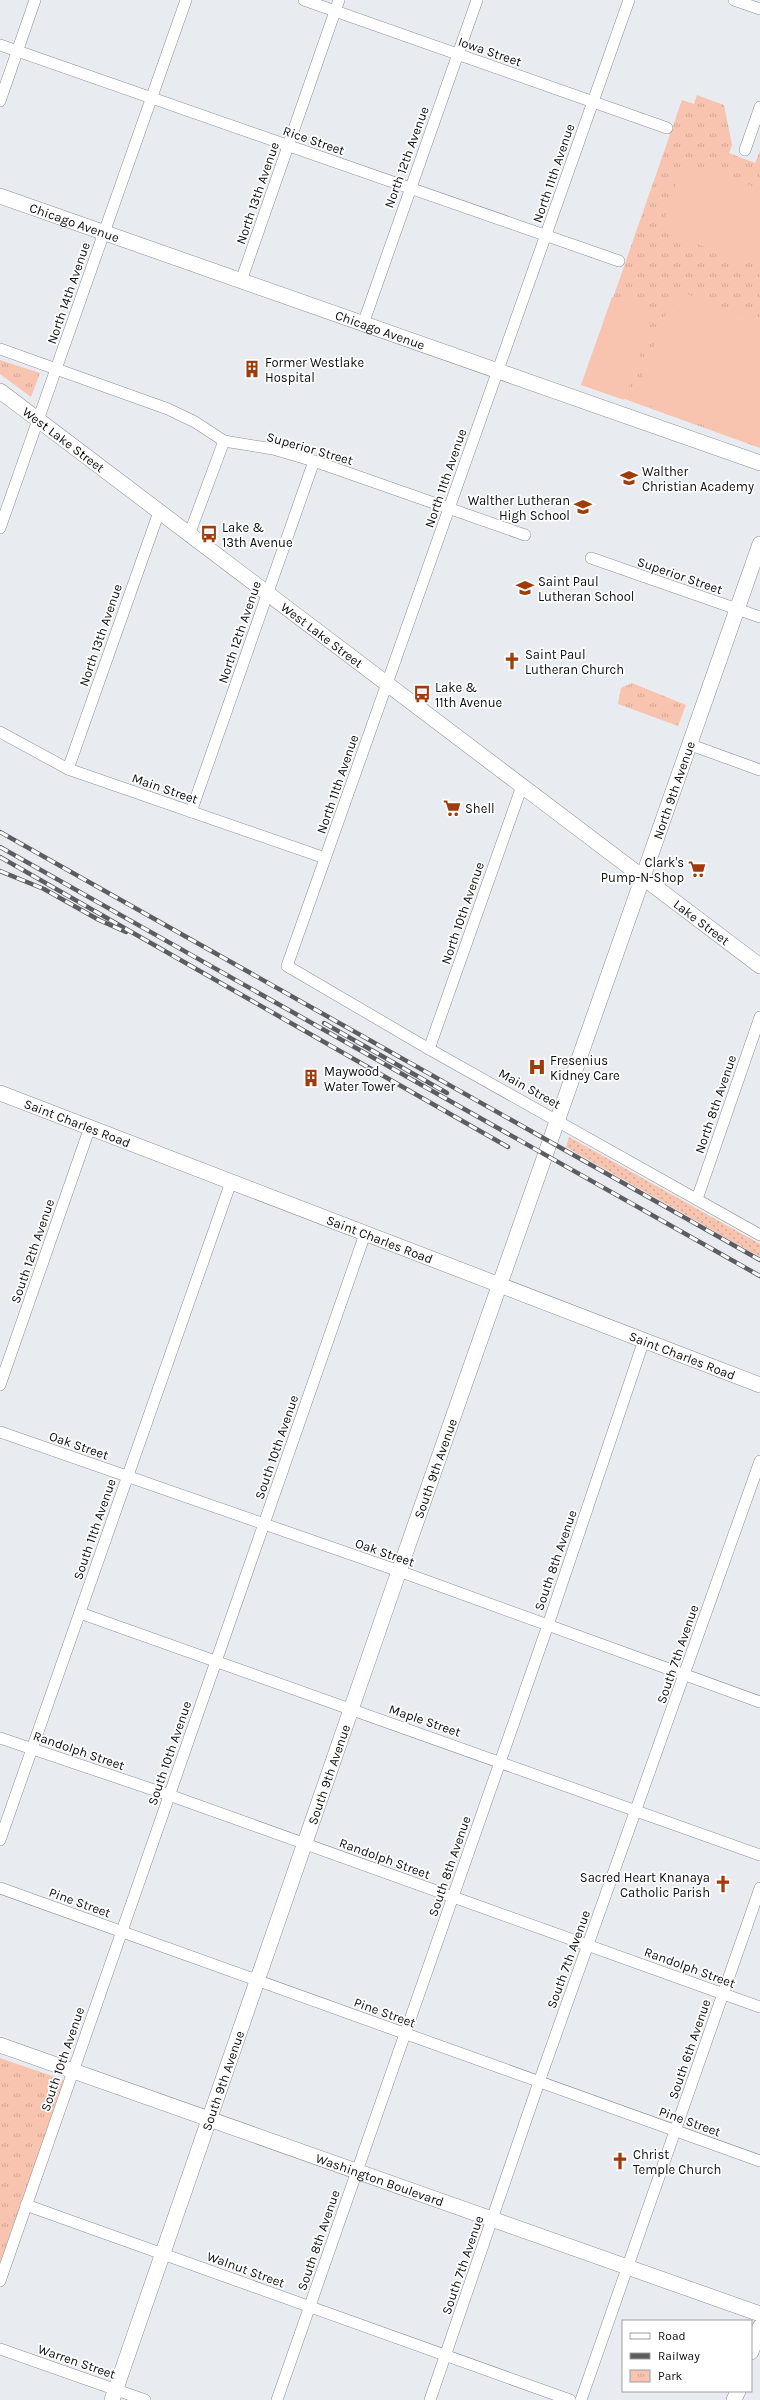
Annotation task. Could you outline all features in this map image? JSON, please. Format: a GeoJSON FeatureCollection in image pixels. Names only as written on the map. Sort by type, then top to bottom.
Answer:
{"type":"FeatureCollection","features":[{"type":"Feature","properties":{"kind":"street"},"geometry":{"type":"LineString","coordinates":[[0,101],[35,0]]}},
{"type":"Feature","properties":{"kind":"street","name":"North 14th Avenue"},"geometry":{"type":"LineString","coordinates":[[0,528],[186,0]]}},
{"type":"Feature","properties":{"kind":"street","name":"Iowa Street"},"geometry":{"type":"LineString","coordinates":[[304,0],[667,128]]}},
{"type":"Feature","properties":{"kind":"street","name":"North 13th Avenue"},"geometry":{"type":"LineString","coordinates":[[241,281],[339,0]]}},
{"type":"Feature","properties":{"kind":"street","name":"North 12th Avenue"},"geometry":{"type":"LineString","coordinates":[[362,324],[477,0]]}},
{"type":"Feature","properties":{"kind":"street","name":"North 11th Avenue"},"geometry":{"type":"LineString","coordinates":[[287,966],[629,0]]}},
{"type":"Feature","properties":{"kind":"street"},"geometry":{"type":"LineString","coordinates":[[734,0],[760,9]]}},
{"type":"Feature","properties":{"kind":"street","name":"Rice Street"},"geometry":{"type":"LineString","coordinates":[[0,45],[619,261]]}},
{"type":"Feature","properties":{"kind":"street"},"geometry":{"type":"LineString","coordinates":[[745,150],[760,107]]}},
{"type":"Feature","properties":{"kind":"street","name":"Chicago Avenue"},"geometry":{"type":"LineString","coordinates":[[0,196],[497,372],[760,463]]}},
{"type":"Feature","properties":{"kind":"street","name":"Superior Street"},"geometry":{"type":"LineString","coordinates":[[0,349],[168,409],[196,422],[224,441],[273,449],[314,461],[525,535]]}},
{"type":"Feature","properties":{"kind":"street","name":"West Lake Street"},"geometry":{"type":"LineString","coordinates":[[0,391],[267,595],[644,878]]}},
{"type":"Feature","properties":{"kind":"street"},"geometry":{"type":"LineString","coordinates":[[189,536],[224,441]]}},
{"type":"Feature","properties":{"kind":"street","name":"North 12th Avenue"},"geometry":{"type":"LineString","coordinates":[[191,812],[314,461]]}},
{"type":"Feature","properties":{"kind":"street","name":"North 13th Avenue"},"geometry":{"type":"LineString","coordinates":[[68,769],[159,512]]}},
{"type":"Feature","properties":{"kind":"street","name":"North 9th Avenue"},"geometry":{"type":"LineString","coordinates":[[548,1150],[691,745],[760,544]]}},
{"type":"Feature","properties":{"kind":"street","name":"Superior Street"},"geometry":{"type":"LineString","coordinates":[[591,558],[760,618]]}},
{"type":"Feature","properties":{"kind":"street","name":"Main Street"},"geometry":{"type":"LineString","coordinates":[[0,732],[68,769],[326,858]]}},
{"type":"Feature","properties":{"kind":"street"},"geometry":{"type":"LineString","coordinates":[[691,745],[760,770]]}},
{"type":"Feature","properties":{"kind":"street","name":"North 10th Avenue"},"geometry":{"type":"LineString","coordinates":[[429,1049],[522,786]]}},
{"type":"Feature","properties":{"kind":"street","name":"Lake Street"},"geometry":{"type":"LineString","coordinates":[[644,878],[760,966]]}},
{"type":"Feature","properties":{"kind":"street","name":"Main Street"},"geometry":{"type":"LineString","coordinates":[[287,966],[429,1049],[559,1120],[760,1234]]}},
{"type":"Feature","properties":{"kind":"street","name":"North 8th Avenue"},"geometry":{"type":"LineString","coordinates":[[697,1199],[760,1018]]}},
{"type":"Feature","properties":{"kind":"street","name":"Saint Charles Road"},"geometry":{"type":"LineString","coordinates":[[0,1093],[760,1385]]}},
{"type":"Feature","properties":{"kind":"street","name":"South 12th Avenue"},"geometry":{"type":"LineString","coordinates":[[0,1385],[90,1127]]}},
{"type":"Feature","properties":{"kind":"street","name":"South 9th Avenue"},"geometry":{"type":"LineString","coordinates":[[114,2395],[353,1710],[399,1571],[548,1150]]}},
{"type":"Feature","properties":{"kind":"street","name":"South 11th Avenue"},"geometry":{"type":"LineString","coordinates":[[0,1840],[231,1182]]}},
{"type":"Feature","properties":{"kind":"street","name":"South 10th Avenue"},"geometry":{"type":"LineString","coordinates":[[0,2281],[365,1234]]}},
{"type":"Feature","properties":{"kind":"street","name":"South 8th Avenue"},"geometry":{"type":"LineString","coordinates":[[277,2400],[548,1625],[644,1340]]}},
{"type":"Feature","properties":{"kind":"street","name":"Oak Street"},"geometry":{"type":"LineString","coordinates":[[0,1432],[399,1571],[760,1702]]}},
{"type":"Feature","properties":{"kind":"street","name":"South 7th Avenue"},"geometry":{"type":"LineString","coordinates":[[430,2400],[539,2082],[685,1676],[760,1461]]}},
{"type":"Feature","properties":{"kind":"street","name":"Maple Street"},"geometry":{"type":"LineString","coordinates":[[80,1613],[760,1855]]}},
{"type":"Feature","properties":{"kind":"street","name":"Randolph Street"},"geometry":{"type":"LineString","coordinates":[[0,1738],[169,1796],[760,2007]]}},
{"type":"Feature","properties":{"kind":"street","name":"Pine Street"},"geometry":{"type":"LineString","coordinates":[[0,1888],[760,2161]]}},
{"type":"Feature","properties":{"kind":"street","name":"South 6th Avenue"},"geometry":{"type":"LineString","coordinates":[[581,2400],[760,1888]]}},
{"type":"Feature","properties":{"kind":"street","name":"Washington Boulevard"},"geometry":{"type":"LineString","coordinates":[[0,2045],[210,2118],[760,2314]]}},
{"type":"Feature","properties":{"kind":"street","name":"Walnut Street"},"geometry":{"type":"LineString","coordinates":[[26,2205],[570,2400]]}},
{"type":"Feature","properties":{"kind":"street"},"geometry":{"type":"LineString","coordinates":[[752,2349],[760,2327]]}},
{"type":"Feature","properties":{"kind":"street","name":"Warren Street"},"geometry":{"type":"LineString","coordinates":[[0,2349],[114,2395],[145,2400]]}},
{"type":"Feature","properties":{"kind":"green space"},"geometry":{"type":"Polygon","coordinates":[[[697,95],[724,105],[732,145],[729,153],[755,163],[760,151],[760,448],[583,384],[682,100],[694,104],[697,95]]]}},
{"type":"Feature","properties":{"kind":"green space"},"geometry":{"type":"Polygon","coordinates":[[[684,162],[760,189],[760,266],[660,231],[684,162]]]}},
{"type":"Feature","properties":{"kind":"green space"},"geometry":{"type":"Polygon","coordinates":[[[684,293],[760,322],[760,443],[755,444],[634,400],[666,314],[672,312],[676,296],[684,293]]]}},
{"type":"Feature","properties":{"kind":"green space"},"geometry":{"type":"Polygon","coordinates":[[[612,297],[655,312],[624,400],[581,385],[612,297]]]}},
{"type":"Feature","properties":{"kind":"green space"},"geometry":{"type":"Polygon","coordinates":[[[0,360],[40,373],[31,397],[0,374],[0,360]]]}},
{"type":"Feature","properties":{"kind":"green space"},"geometry":{"type":"Polygon","coordinates":[[[632,683],[686,705],[678,726],[618,704],[621,688],[632,683]]]}},
{"type":"Feature","properties":{"kind":"green space"},"geometry":{"type":"Polygon","coordinates":[[[569,1137],[760,1244],[760,1257],[566,1147],[569,1137]]]}},
{"type":"Feature","properties":{"kind":"green space"},"geometry":{"type":"Polygon","coordinates":[[[0,2058],[64,2080],[0,2263],[0,2058]]]}},
{"type":"Feature","properties":{"kind":"railway"},"geometry":{"type":"LineString","coordinates":[[0,832],[760,1260]]}},
{"type":"Feature","properties":{"kind":"railway"},"geometry":{"type":"LineString","coordinates":[[0,847],[760,1276]]}},
{"type":"Feature","properties":{"kind":"railway"},"geometry":{"type":"LineString","coordinates":[[0,857],[508,1147]]}},
{"type":"Feature","properties":{"kind":"railway"},"geometry":{"type":"LineString","coordinates":[[0,871],[44,889],[99,920],[126,932]]}},
{"type":"Feature","properties":{"kind":"railway"},"geometry":{"type":"LineString","coordinates":[[324,1023],[447,1093]]}},
{"type":"Feature","properties":{"kind":"place","name":"Former Westlake Hospital"},"geometry":{"type":"Point","coordinates":[252,369]}},
{"type":"Feature","properties":{"kind":"place","name":"Walther Christian Academy"},"geometry":{"type":"Point","coordinates":[629,478]}},
{"type":"Feature","properties":{"kind":"place","name":"Walther Lutheran High School"},"geometry":{"type":"Point","coordinates":[583,507]}},
{"type":"Feature","properties":{"kind":"place","name":"Lake & 13th Avenue"},"geometry":{"type":"Point","coordinates":[209,534]}},
{"type":"Feature","properties":{"kind":"place","name":"Saint Paul Lutheran School"},"geometry":{"type":"Point","coordinates":[525,588]}},
{"type":"Feature","properties":{"kind":"place","name":"Saint Paul Lutheran Church"},"geometry":{"type":"Point","coordinates":[512,661]}},
{"type":"Feature","properties":{"kind":"place","name":"Lake & 11th Avenue"},"geometry":{"type":"Point","coordinates":[422,694]}},
{"type":"Feature","properties":{"kind":"place","name":"Shell"},"geometry":{"type":"Point","coordinates":[452,808]}},
{"type":"Feature","properties":{"kind":"place","name":"Clark's Pump-N-Shop"},"geometry":{"type":"Point","coordinates":[697,869]}},
{"type":"Feature","properties":{"kind":"place","name":"Fresenius Kidney Care"},"geometry":{"type":"Point","coordinates":[537,1067]}},
{"type":"Feature","properties":{"kind":"place","name":"Maywood Water Tower"},"geometry":{"type":"Point","coordinates":[311,1078]}},
{"type":"Feature","properties":{"kind":"place","name":"Sacred Heart Knanaya Catholic Parish"},"geometry":{"type":"Point","coordinates":[723,1884]}},
{"type":"Feature","properties":{"kind":"place","name":"Christ Temple Church"},"geometry":{"type":"Point","coordinates":[620,2161]}}]}
